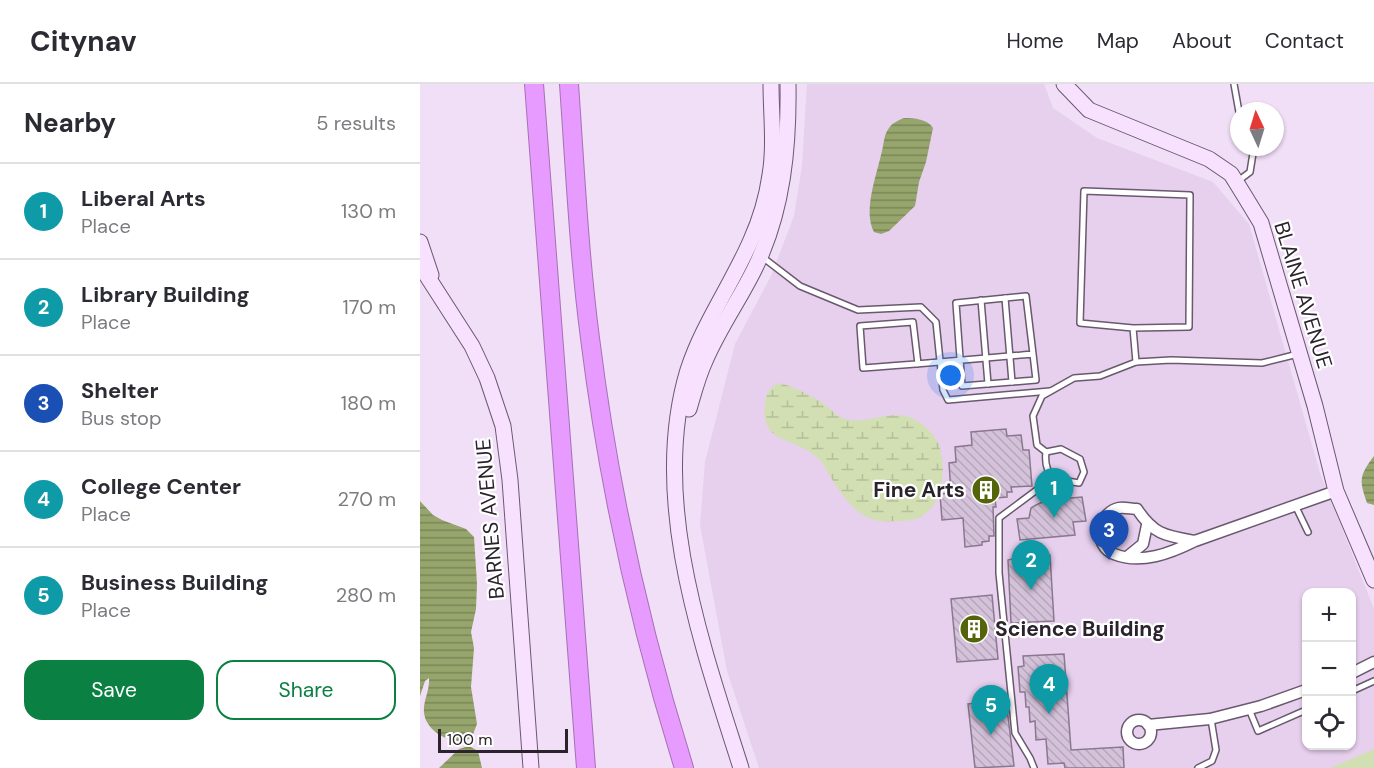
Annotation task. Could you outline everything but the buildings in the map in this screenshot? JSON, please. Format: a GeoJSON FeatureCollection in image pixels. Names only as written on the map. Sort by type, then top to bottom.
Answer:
{"type":"FeatureCollection","features":[{"type":"Feature","properties":{"kind":"highway"},"geometry":{"type":"LineString","coordinates":[[570,88],[583,276],[601,413],[642,622],[684,768]]}},
{"type":"Feature","properties":{"kind":"highway"},"geometry":{"type":"LineString","coordinates":[[534,89],[586,768]]}},
{"type":"Feature","properties":{"kind":"street","name":"BLAINE AVENUE"},"geometry":{"type":"LineString","coordinates":[[1064,84],[1089,111],[1209,159],[1231,174],[1261,223],[1315,406],[1336,491],[1374,580]]}},
{"type":"Feature","properties":{"kind":"street"},"geometry":{"type":"LineString","coordinates":[[741,768],[715,685],[687,576],[676,512],[676,458],[680,451],[694,391],[705,359],[783,180],[788,85]]}},
{"type":"Feature","properties":{"kind":"street"},"geometry":{"type":"LineString","coordinates":[[753,252],[770,174],[771,86]]}},
{"type":"Feature","properties":{"kind":"street"},"geometry":{"type":"LineString","coordinates":[[420,242],[433,283]]}},
{"type":"Feature","properties":{"kind":"street"},"geometry":{"type":"LineString","coordinates":[[420,265],[433,283]]}},
{"type":"Feature","properties":{"kind":"street","name":"BARNES AVENUE"},"geometry":{"type":"LineString","coordinates":[[433,283],[463,328],[481,362],[503,426],[510,480],[531,768]]}},
{"type":"Feature","properties":{"kind":"street"},"geometry":{"type":"LineString","coordinates":[[1195,541],[1168,536],[1147,525],[1137,509],[1119,508],[1106,516],[1099,528],[1100,541],[1112,554],[1127,557],[1153,557],[1175,551],[1195,541],[1336,491]]}},
{"type":"Feature","properties":{"kind":"street"},"geometry":{"type":"LineString","coordinates":[[1127,557],[1143,544],[1147,525]]}},
{"type":"Feature","properties":{"kind":"street"},"geometry":{"type":"LineString","coordinates":[[1356,671],[1374,662]]}},
{"type":"Feature","properties":{"kind":"street"},"geometry":{"type":"LineString","coordinates":[[1148,725],[1211,719],[1302,691]]}},
{"type":"Feature","properties":{"kind":"lane"},"geometry":{"type":"LineString","coordinates":[[1234,84],[1237,102]]}},
{"type":"Feature","properties":{"kind":"lane"},"geometry":{"type":"LineString","coordinates":[[771,86],[788,85]]}},
{"type":"Feature","properties":{"kind":"lane"},"geometry":{"type":"LineString","coordinates":[[1236,183],[1250,172],[1253,156]]}},
{"type":"Feature","properties":{"kind":"lane"},"geometry":{"type":"LineString","coordinates":[[1084,191],[1190,195],[1189,327],[1133,328],[1080,323],[1084,191]]}},
{"type":"Feature","properties":{"kind":"lane"},"geometry":{"type":"LineString","coordinates":[[753,252],[800,286],[858,309],[921,307],[936,322],[943,390],[948,400],[1051,391]]}},
{"type":"Feature","properties":{"kind":"lane"},"geometry":{"type":"LineString","coordinates":[[1026,296],[1036,380],[962,386],[956,303],[1005,298],[1026,296]]}},
{"type":"Feature","properties":{"kind":"lane"},"geometry":{"type":"LineString","coordinates":[[1005,298],[1012,382]]}},
{"type":"Feature","properties":{"kind":"lane"},"geometry":{"type":"LineString","coordinates":[[981,300],[988,384]]}},
{"type":"Feature","properties":{"kind":"lane"},"geometry":{"type":"LineString","coordinates":[[918,364],[913,322],[860,326],[863,368],[940,363],[1033,354]]}},
{"type":"Feature","properties":{"kind":"lane"},"geometry":{"type":"LineString","coordinates":[[1133,328],[1136,362]]}},
{"type":"Feature","properties":{"kind":"lane"},"geometry":{"type":"LineString","coordinates":[[1046,452],[1044,465],[1052,476],[1061,481],[1079,483],[1084,472],[1080,459],[1061,449],[1046,452],[1037,445],[1033,416],[1042,396],[1074,378],[1100,376],[1136,362],[1171,360],[1262,363],[1300,354]]}},
{"type":"Feature","properties":{"kind":"lane"},"geometry":{"type":"LineString","coordinates":[[1034,768],[1015,733],[999,573],[999,518],[1052,476]]}},
{"type":"Feature","properties":{"kind":"lane"},"geometry":{"type":"LineString","coordinates":[[1295,505],[1308,532]]}},
{"type":"Feature","properties":{"kind":"lane"},"geometry":{"type":"LineString","coordinates":[[1356,689],[1374,681]]}},
{"type":"Feature","properties":{"kind":"lane"},"geometry":{"type":"LineString","coordinates":[[1249,709],[1258,731],[1302,713]]}},
{"type":"Feature","properties":{"kind":"lane"},"geometry":{"type":"LineString","coordinates":[[1198,768],[1212,761],[1216,750],[1211,719]]}},
{"type":"Feature","properties":{"kind":"shaded area"},"geometry":{"type":"Polygon","coordinates":[[[807,84],[1044,84],[1053,108],[1097,138],[1213,182],[1249,224],[1320,473],[1374,609],[1374,768],[759,768],[727,671],[700,525],[705,462],[735,344],[771,276],[794,216],[802,166],[807,84]]]}},
{"type":"Feature","properties":{"kind":"shaded area"},"geometry":{"type":"Polygon","coordinates":[[[904,118],[924,121],[933,128],[915,206],[889,231],[881,234],[874,232],[871,224],[870,204],[886,134],[892,125],[904,118]]]}},
{"type":"Feature","properties":{"kind":"shaded area"},"geometry":{"type":"Polygon","coordinates":[[[1374,456],[1374,505],[1367,503],[1362,478],[1374,456]]]}},
{"type":"Feature","properties":{"kind":"shaded area"},"geometry":{"type":"Polygon","coordinates":[[[420,501],[433,515],[466,529],[474,537],[477,584],[476,609],[471,632],[474,648],[471,687],[477,724],[472,737],[465,740],[450,740],[435,732],[430,726],[424,712],[429,678],[425,681],[420,696],[420,501]]]}},
{"type":"Feature","properties":{"kind":"shaded area"},"geometry":{"type":"Polygon","coordinates":[[[469,746],[478,751],[482,768],[439,768],[459,749],[469,746]]]}},
{"type":"Feature","properties":{"kind":"green space"},"geometry":{"type":"Polygon","coordinates":[[[779,383],[815,398],[842,418],[860,420],[896,415],[914,419],[922,424],[937,441],[941,453],[942,482],[932,507],[919,518],[904,521],[876,520],[859,512],[849,503],[820,460],[811,452],[774,434],[768,427],[765,417],[766,397],[770,389],[779,383]]]}},
{"type":"Feature","properties":{"kind":"green space"},"geometry":{"type":"Polygon","coordinates":[[[1374,749],[1374,768],[1330,768],[1374,749]]]}},
{"type":"Feature","properties":{"kind":"place","name":"Fine Arts"},"geometry":{"type":"Point","coordinates":[986,490]}},
{"type":"Feature","properties":{"kind":"place","name":"Liberal Arts"},"geometry":{"type":"Point","coordinates":[1054,518]}},
{"type":"Feature","properties":{"kind":"place","name":"Shelter"},"geometry":{"type":"Point","coordinates":[1109,560]}},
{"type":"Feature","properties":{"kind":"place","name":"Library Building"},"geometry":{"type":"Point","coordinates":[1031,590]}},
{"type":"Feature","properties":{"kind":"place","name":"Science Building"},"geometry":{"type":"Point","coordinates":[974,629]}},
{"type":"Feature","properties":{"kind":"place","name":"College Center"},"geometry":{"type":"Point","coordinates":[1049,714]}},
{"type":"Feature","properties":{"kind":"place","name":"Business Building"},"geometry":{"type":"Point","coordinates":[991,735]}}]}
